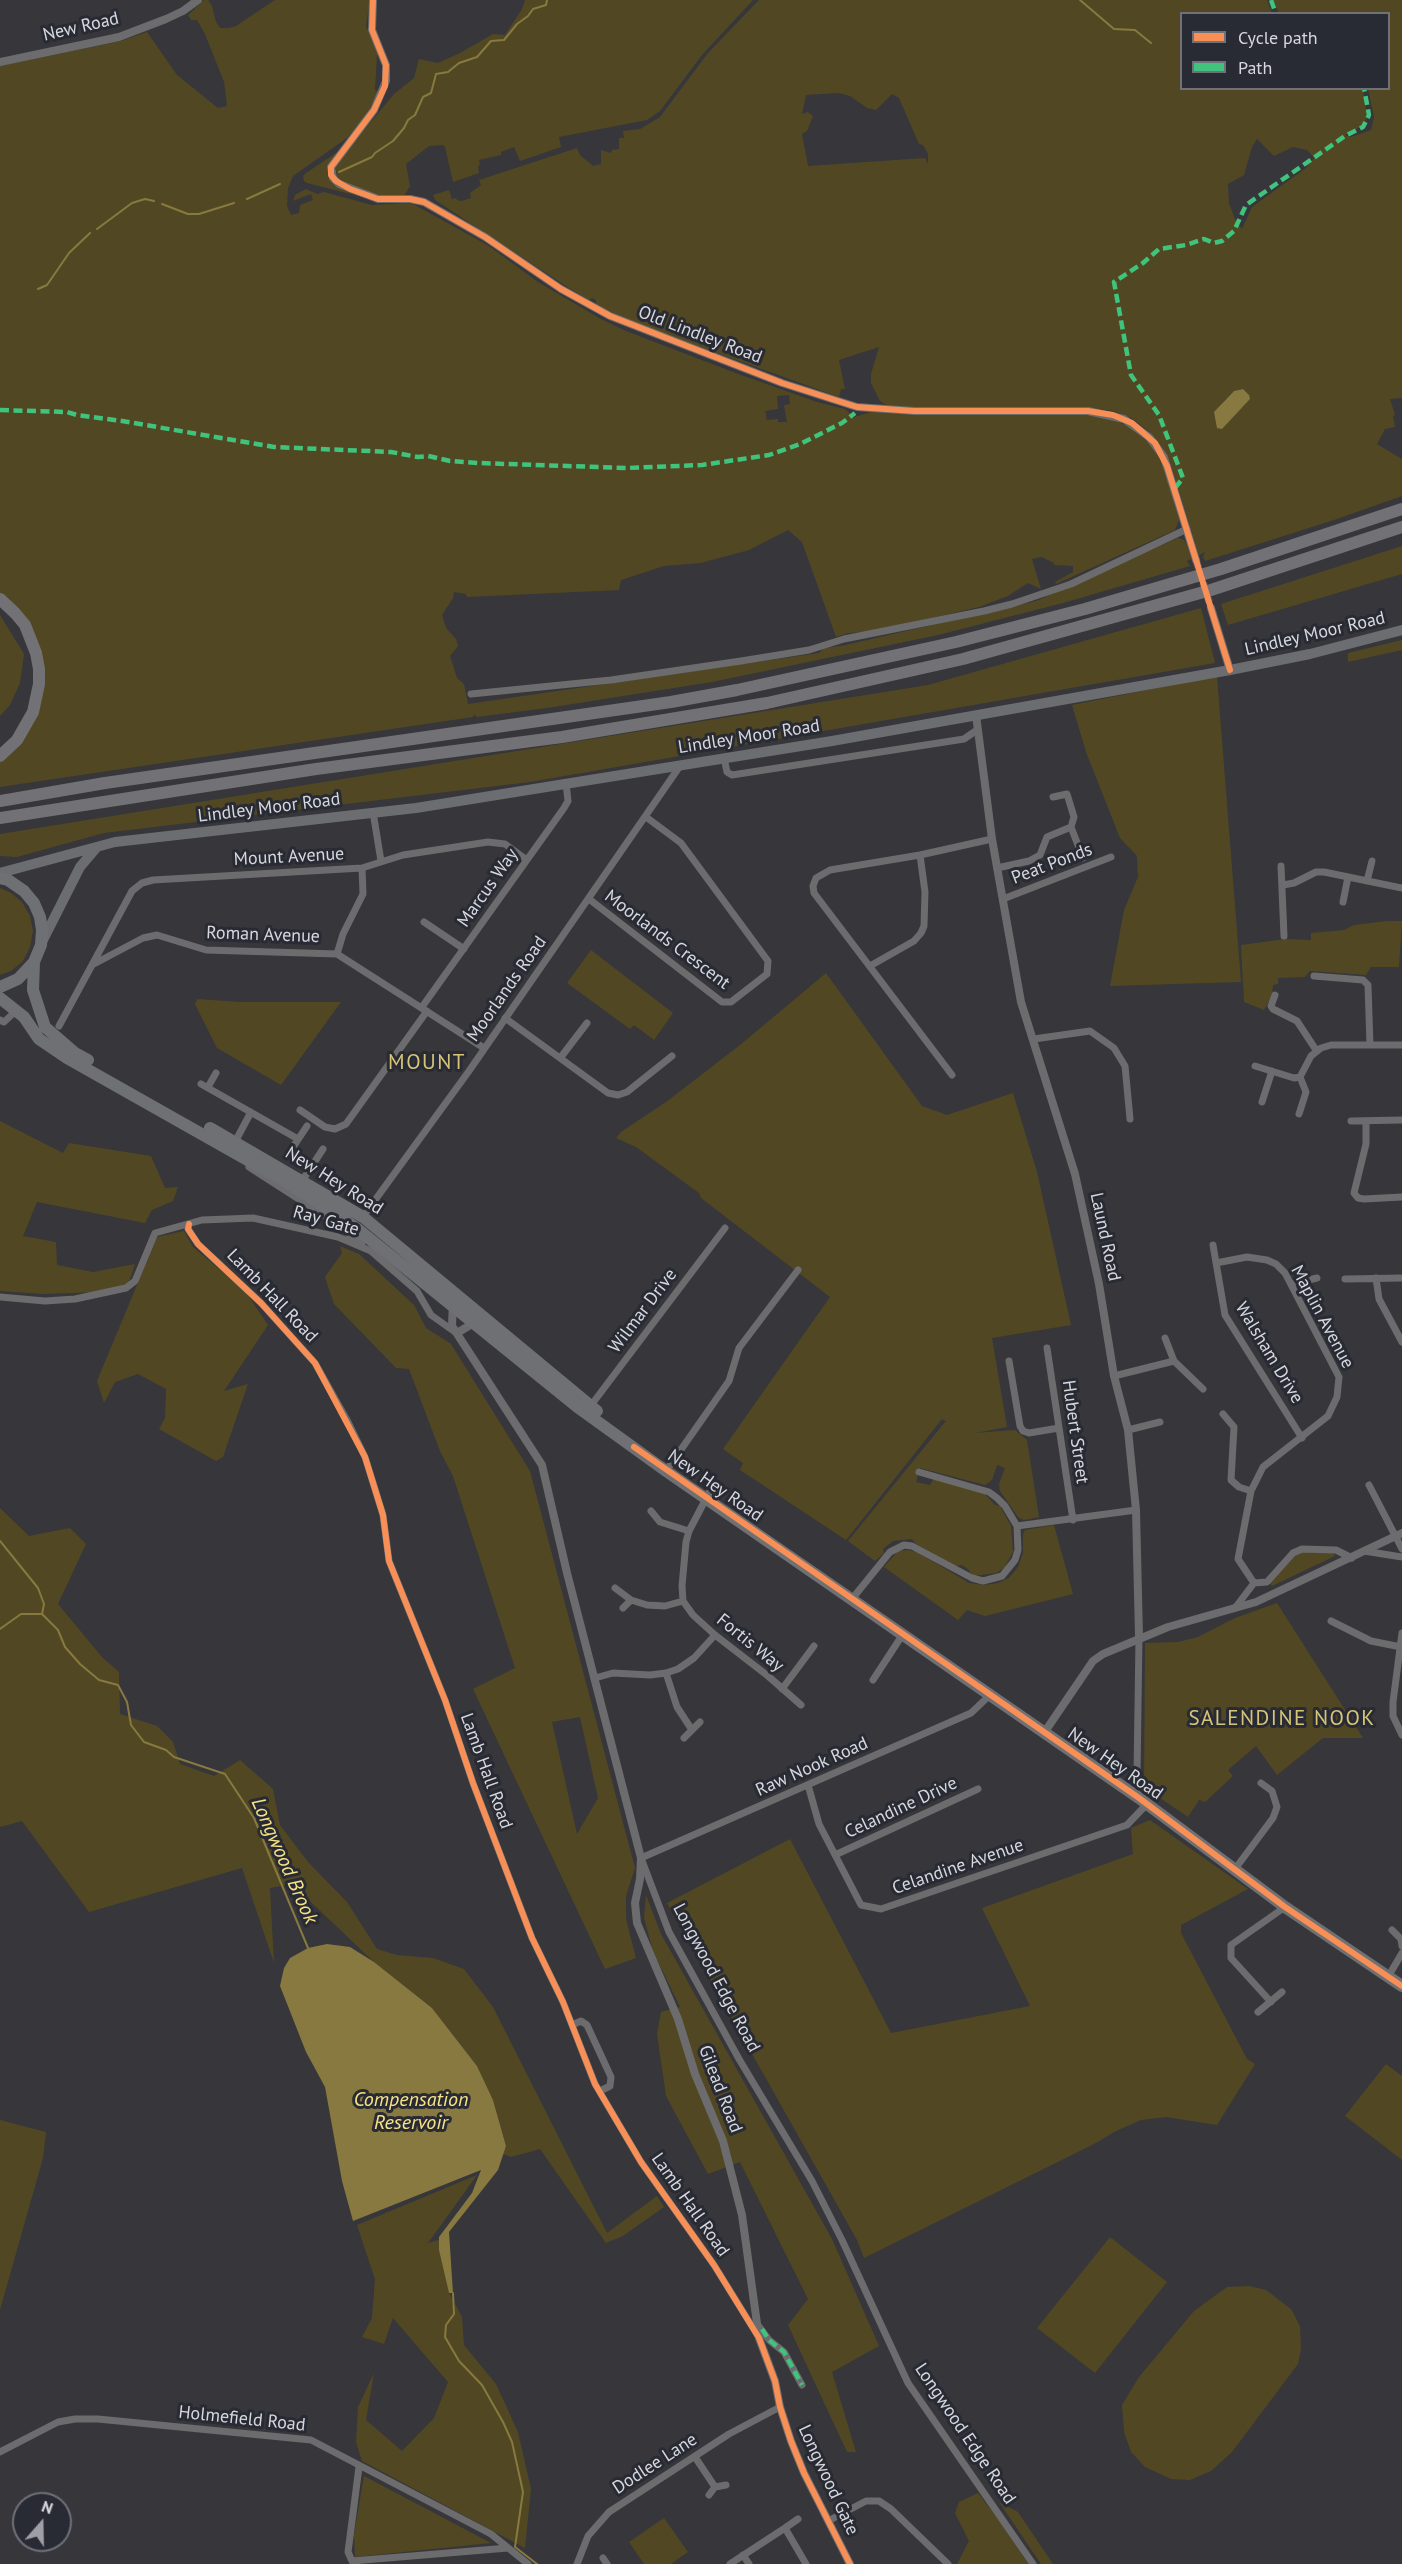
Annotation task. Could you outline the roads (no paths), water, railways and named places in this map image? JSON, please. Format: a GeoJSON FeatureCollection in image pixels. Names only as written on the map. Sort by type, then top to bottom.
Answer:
{"type":"FeatureCollection","features":[{"type":"Feature","properties":{"kind":"highway"},"geometry":{"type":"LineString","coordinates":[[0,801],[105,783],[671,702],[749,687],[956,642],[1085,609],[1221,569],[1402,509]]}},
{"type":"Feature","properties":{"kind":"highway"},"geometry":{"type":"LineString","coordinates":[[0,818],[316,769],[573,735],[766,703],[963,659],[1211,590],[1402,527]]}},
{"type":"Feature","properties":{"kind":"highway"},"geometry":{"type":"LineString","coordinates":[[0,599],[25,625],[36,653],[39,676],[36,698],[27,725],[17,740],[0,756]]}},
{"type":"Feature","properties":{"kind":"highway"},"geometry":{"type":"LineString","coordinates":[[0,878],[8,880],[24,891],[34,903],[40,917],[41,945],[34,962],[18,979],[0,987]]}},
{"type":"Feature","properties":{"kind":"highway","name":"New Hey Road"},"geometry":{"type":"LineString","coordinates":[[34,962],[33,990],[45,1027],[75,1053],[302,1181],[359,1222],[588,1409],[808,1569],[1147,1804],[1285,1907],[1402,1986]]}},
{"type":"Feature","properties":{"kind":"highway"},"geometry":{"type":"LineString","coordinates":[[17,1010],[33,990]]}},
{"type":"Feature","properties":{"kind":"highway","name":"New Hey Road"},"geometry":{"type":"LineString","coordinates":[[0,998],[24,1017],[39,1039],[67,1058],[359,1222]]}},
{"type":"Feature","properties":{"kind":"main road","name":"Lindley Moor Road"},"geometry":{"type":"LineString","coordinates":[[0,873],[97,846],[133,840],[416,808],[976,716],[1310,654],[1402,630]]}},
{"type":"Feature","properties":{"kind":"main road"},"geometry":{"type":"LineString","coordinates":[[41,945],[80,867],[97,846]]}},
{"type":"Feature","properties":{"kind":"street","name":"New Road"},"geometry":{"type":"LineString","coordinates":[[0,62],[119,37],[166,20],[198,0]]}},
{"type":"Feature","properties":{"kind":"street","name":"Old Lindley Road"},"geometry":{"type":"LineString","coordinates":[[374,0],[372,30],[386,65],[386,81],[374,110],[331,167],[333,178],[339,183],[383,200],[410,199],[423,202],[485,237],[580,301],[610,316],[782,383],[857,407],[914,411],[1077,410],[1105,413],[1124,419],[1141,430],[1160,450],[1175,488],[1196,560]]}},
{"type":"Feature","properties":{"kind":"street"},"geometry":{"type":"LineString","coordinates":[[471,694],[611,680],[809,650],[844,639],[984,611],[1063,587],[1187,529]]}},
{"type":"Feature","properties":{"kind":"street"},"geometry":{"type":"LineString","coordinates":[[1211,608],[1230,670]]}},
{"type":"Feature","properties":{"kind":"street","name":"Laund Road"},"geometry":{"type":"LineString","coordinates":[[976,716],[992,839],[1021,1002],[1075,1174],[1099,1284],[1114,1376],[1128,1430],[1136,1510],[1139,1637],[1137,1774]]}},
{"type":"Feature","properties":{"kind":"street"},"geometry":{"type":"LineString","coordinates":[[724,758],[727,772],[732,775],[964,738],[977,730]]}},
{"type":"Feature","properties":{"kind":"street","name":"Moorlands Road"},"geometry":{"type":"LineString","coordinates":[[359,1222],[589,899],[680,765]]}},
{"type":"Feature","properties":{"kind":"street","name":"Marcus Way"},"geometry":{"type":"LineString","coordinates":[[300,1110],[325,1127],[335,1129],[346,1124],[464,949],[564,808],[568,801],[566,783]]}},
{"type":"Feature","properties":{"kind":"street"},"geometry":{"type":"LineString","coordinates":[[1053,797],[1067,794],[1074,817],[1071,827],[1083,858]]}},
{"type":"Feature","properties":{"kind":"street"},"geometry":{"type":"LineString","coordinates":[[373,813],[381,861]]}},
{"type":"Feature","properties":{"kind":"street","name":"Moorlands Crescent"},"geometry":{"type":"LineString","coordinates":[[589,899],[722,1002],[731,1002],[767,974],[768,961],[681,843],[646,817]]}},
{"type":"Feature","properties":{"kind":"street"},"geometry":{"type":"LineString","coordinates":[[998,868],[1029,861],[1040,855],[1047,837],[1071,827]]}},
{"type":"Feature","properties":{"kind":"street"},"geometry":{"type":"LineString","coordinates":[[952,1075],[814,893],[813,886],[816,878],[830,870],[920,855],[992,839]]}},
{"type":"Feature","properties":{"kind":"street","name":"Mount Avenue"},"geometry":{"type":"LineString","coordinates":[[92,965],[132,891],[142,883],[153,880],[362,868],[403,855],[498,841],[506,844],[526,860]]}},
{"type":"Feature","properties":{"kind":"street"},"geometry":{"type":"LineString","coordinates":[[870,966],[914,941],[921,933],[924,926],[925,892],[920,855]]}},
{"type":"Feature","properties":{"kind":"street","name":"Peat Ponds"},"geometry":{"type":"LineString","coordinates":[[1003,899],[1111,856]]}},
{"type":"Feature","properties":{"kind":"street"},"geometry":{"type":"LineString","coordinates":[[1367,881],[1372,861]]}},
{"type":"Feature","properties":{"kind":"street"},"geometry":{"type":"LineString","coordinates":[[1281,866],[1284,936]]}},
{"type":"Feature","properties":{"kind":"street"},"geometry":{"type":"LineString","coordinates":[[337,954],[343,934],[363,894],[362,868]]}},
{"type":"Feature","properties":{"kind":"street"},"geometry":{"type":"LineString","coordinates":[[1283,885],[1294,883],[1316,872],[1402,888]]}},
{"type":"Feature","properties":{"kind":"street"},"geometry":{"type":"LineString","coordinates":[[1343,902],[1348,877]]}},
{"type":"Feature","properties":{"kind":"street"},"geometry":{"type":"LineString","coordinates":[[424,922],[464,949]]}},
{"type":"Feature","properties":{"kind":"street","name":"Roman Avenue"},"geometry":{"type":"LineString","coordinates":[[92,965],[143,938],[157,935],[206,950],[337,954],[484,1048]]}},
{"type":"Feature","properties":{"kind":"street"},"geometry":{"type":"LineString","coordinates":[[59,1026],[92,965]]}},
{"type":"Feature","properties":{"kind":"street"},"geometry":{"type":"LineString","coordinates":[[1314,976],[1363,980],[1368,985],[1370,1045]]}},
{"type":"Feature","properties":{"kind":"street"},"geometry":{"type":"LineString","coordinates":[[1275,995],[1271,1006],[1273,1010],[1298,1021],[1316,1050]]}},
{"type":"Feature","properties":{"kind":"street"},"geometry":{"type":"LineString","coordinates":[[0,1020],[4,1022],[17,1010]]}},
{"type":"Feature","properties":{"kind":"street"},"geometry":{"type":"LineString","coordinates":[[505,1018],[608,1093],[618,1095],[672,1056]]}},
{"type":"Feature","properties":{"kind":"street"},"geometry":{"type":"LineString","coordinates":[[561,1057],[587,1023]]}},
{"type":"Feature","properties":{"kind":"street"},"geometry":{"type":"LineString","coordinates":[[1034,1039],[1090,1031],[1114,1048],[1125,1066],[1130,1119]]}},
{"type":"Feature","properties":{"kind":"street"},"geometry":{"type":"LineString","coordinates":[[1300,1077],[1316,1050],[1331,1045],[1402,1045]]}},
{"type":"Feature","properties":{"kind":"street"},"geometry":{"type":"LineString","coordinates":[[1255,1066],[1300,1077]]}},
{"type":"Feature","properties":{"kind":"street"},"geometry":{"type":"LineString","coordinates":[[1262,1102],[1272,1071]]}},
{"type":"Feature","properties":{"kind":"street"},"geometry":{"type":"LineString","coordinates":[[216,1073],[204,1086],[298,1139]]}},
{"type":"Feature","properties":{"kind":"street"},"geometry":{"type":"LineString","coordinates":[[1299,1114],[1306,1092],[1300,1077]]}},
{"type":"Feature","properties":{"kind":"street"},"geometry":{"type":"LineString","coordinates":[[235,1142],[251,1112]]}},
{"type":"Feature","properties":{"kind":"street"},"geometry":{"type":"LineString","coordinates":[[1366,1120],[1366,1144],[1354,1193],[1358,1198],[1364,1199],[1402,1197]]}},
{"type":"Feature","properties":{"kind":"street"},"geometry":{"type":"LineString","coordinates":[[1351,1121],[1402,1120]]}},
{"type":"Feature","properties":{"kind":"street","name":"New Hey Road"},"geometry":{"type":"LineString","coordinates":[[187,1124],[322,1214],[371,1251]]}},
{"type":"Feature","properties":{"kind":"street"},"geometry":{"type":"LineString","coordinates":[[293,1147],[307,1126]]}},
{"type":"Feature","properties":{"kind":"street"},"geometry":{"type":"LineString","coordinates":[[302,1181],[323,1149]]}},
{"type":"Feature","properties":{"kind":"street","name":"Ray Gate"},"geometry":{"type":"LineString","coordinates":[[0,1297],[55,1300],[98,1295],[126,1288],[135,1281],[155,1233],[202,1220],[253,1218],[338,1237],[371,1251],[417,1291],[431,1315],[457,1333]]}},
{"type":"Feature","properties":{"kind":"street","name":"Lamb Hall Road"},"geometry":{"type":"LineString","coordinates":[[189,1224],[188,1229],[198,1244],[261,1302],[315,1363],[365,1457],[383,1515],[389,1561],[445,1701],[473,1783],[518,1900],[600,2091],[641,2162],[714,2265],[759,2338]]}},
{"type":"Feature","properties":{"kind":"street","name":"Wilmar Drive"},"geometry":{"type":"LineString","coordinates":[[588,1409],[725,1228]]}},
{"type":"Feature","properties":{"kind":"street","name":"Walsham Drive"},"geometry":{"type":"LineString","coordinates":[[1213,1245],[1225,1315],[1302,1438]]}},
{"type":"Feature","properties":{"kind":"street","name":"Maplin Avenue"},"geometry":{"type":"LineString","coordinates":[[1216,1263],[1247,1257],[1267,1260],[1285,1273],[1339,1377],[1334,1407],[1320,1424],[1263,1467],[1251,1491],[1238,1559],[1254,1583]]}},
{"type":"Feature","properties":{"kind":"street"},"geometry":{"type":"LineString","coordinates":[[668,1467],[729,1381],[739,1348],[798,1270]]}},
{"type":"Feature","properties":{"kind":"street"},"geometry":{"type":"LineString","coordinates":[[1291,1284],[1317,1278]]}},
{"type":"Feature","properties":{"kind":"street"},"geometry":{"type":"LineString","coordinates":[[1376,1278],[1379,1299],[1402,1342]]}},
{"type":"Feature","properties":{"kind":"street"},"geometry":{"type":"LineString","coordinates":[[1345,1279],[1402,1278]]}},
{"type":"Feature","properties":{"kind":"street","name":"Longwood Edge Road"},"geometry":{"type":"LineString","coordinates":[[454,1300],[452,1326],[542,1466],[641,1858],[669,1932],[739,2059],[812,2181],[908,2383],[1033,2564]]}},
{"type":"Feature","properties":{"kind":"street"},"geometry":{"type":"LineString","coordinates":[[457,1333],[479,1320]]}},
{"type":"Feature","properties":{"kind":"street"},"geometry":{"type":"LineString","coordinates":[[1165,1338],[1174,1361],[1203,1389]]}},
{"type":"Feature","properties":{"kind":"street","name":"Hubert Street"},"geometry":{"type":"LineString","coordinates":[[1047,1348],[1073,1520]]}},
{"type":"Feature","properties":{"kind":"street"},"geometry":{"type":"LineString","coordinates":[[1009,1360],[1020,1426],[1023,1431],[1029,1433],[1059,1428]]}},
{"type":"Feature","properties":{"kind":"street"},"geometry":{"type":"LineString","coordinates":[[1114,1376],[1174,1361]]}},
{"type":"Feature","properties":{"kind":"street"},"geometry":{"type":"LineString","coordinates":[[1222,1414],[1234,1427],[1231,1480],[1239,1488],[1251,1491]]}},
{"type":"Feature","properties":{"kind":"street"},"geometry":{"type":"LineString","coordinates":[[1128,1430],[1160,1422]]}},
{"type":"Feature","properties":{"kind":"street"},"geometry":{"type":"LineString","coordinates":[[852,1599],[890,1552],[904,1545],[921,1550],[972,1578],[983,1581],[1002,1575],[1015,1560],[1018,1550],[1017,1526],[1005,1506],[989,1492],[919,1472]]}},
{"type":"Feature","properties":{"kind":"street"},"geometry":{"type":"LineString","coordinates":[[1369,1485],[1398,1535],[1402,1549]]}},
{"type":"Feature","properties":{"kind":"street"},"geometry":{"type":"LineString","coordinates":[[615,1588],[631,1600],[657,1606],[673,1605],[683,1601],[682,1586],[689,1531],[708,1495]]}},
{"type":"Feature","properties":{"kind":"street"},"geometry":{"type":"LineString","coordinates":[[1017,1526],[1136,1510]]}},
{"type":"Feature","properties":{"kind":"street"},"geometry":{"type":"LineString","coordinates":[[651,1511],[660,1522],[689,1531]]}},
{"type":"Feature","properties":{"kind":"street"},"geometry":{"type":"LineString","coordinates":[[1044,1733],[1093,1661],[1103,1654],[1139,1637],[1256,1602],[1398,1535]]}},
{"type":"Feature","properties":{"kind":"street"},"geometry":{"type":"LineString","coordinates":[[1234,1610],[1254,1583],[1267,1582],[1293,1553],[1302,1549],[1336,1550],[1352,1558]]}},
{"type":"Feature","properties":{"kind":"street"},"geometry":{"type":"LineString","coordinates":[[1364,1551],[1402,1557]]}},
{"type":"Feature","properties":{"kind":"street"},"geometry":{"type":"LineString","coordinates":[[623,1608],[631,1600]]}},
{"type":"Feature","properties":{"kind":"street","name":"Fortis Way"},"geometry":{"type":"LineString","coordinates":[[683,1601],[693,1615],[715,1635],[801,1705]]}},
{"type":"Feature","properties":{"kind":"street"},"geometry":{"type":"LineString","coordinates":[[1331,1621],[1371,1641],[1401,1647]]}},
{"type":"Feature","properties":{"kind":"street"},"geometry":{"type":"LineString","coordinates":[[1402,1633],[1393,1702],[1393,1716],[1402,1735]]}},
{"type":"Feature","properties":{"kind":"street"},"geometry":{"type":"LineString","coordinates":[[873,1680],[903,1634]]}},
{"type":"Feature","properties":{"kind":"street"},"geometry":{"type":"LineString","coordinates":[[595,1678],[614,1673],[650,1676],[678,1669],[694,1658],[715,1635]]}},
{"type":"Feature","properties":{"kind":"street"},"geometry":{"type":"LineString","coordinates":[[782,1689],[814,1646]]}},
{"type":"Feature","properties":{"kind":"street"},"geometry":{"type":"LineString","coordinates":[[666,1673],[677,1707],[692,1730]]}},
{"type":"Feature","properties":{"kind":"street","name":"Raw Nook Road"},"geometry":{"type":"LineString","coordinates":[[641,1858],[971,1713],[990,1695]]}},
{"type":"Feature","properties":{"kind":"street"},"geometry":{"type":"LineString","coordinates":[[684,1738],[700,1722]]}},
{"type":"Feature","properties":{"kind":"street"},"geometry":{"type":"LineString","coordinates":[[1235,1869],[1273,1818],[1277,1807],[1272,1791],[1261,1783]]}},
{"type":"Feature","properties":{"kind":"street","name":"Celandine Avenue"},"geometry":{"type":"LineString","coordinates":[[808,1785],[819,1824],[861,1905],[881,1909],[1127,1825],[1147,1804]]}},
{"type":"Feature","properties":{"kind":"street","name":"Celandine Drive"},"geometry":{"type":"LineString","coordinates":[[835,1855],[978,1789]]}},
{"type":"Feature","properties":{"kind":"street","name":"Gilead Road"},"geometry":{"type":"LineString","coordinates":[[641,1858],[635,1903],[637,1923],[678,2019],[695,2074],[723,2141],[742,2215],[759,2338]]}},
{"type":"Feature","properties":{"kind":"street"},"geometry":{"type":"LineString","coordinates":[[1271,2002],[1231,1958],[1231,1945],[1285,1907]]}},
{"type":"Feature","properties":{"kind":"street"},"geometry":{"type":"LineString","coordinates":[[1397,1933],[1402,1946]]}},
{"type":"Feature","properties":{"kind":"street"},"geometry":{"type":"LineString","coordinates":[[1388,1977],[1402,1953]]}},
{"type":"Feature","properties":{"kind":"street"},"geometry":{"type":"LineString","coordinates":[[1258,2012],[1282,1992]]}},
{"type":"Feature","properties":{"kind":"street"},"geometry":{"type":"LineString","coordinates":[[572,2025],[581,2021],[587,2025],[611,2077],[610,2086],[600,2091]]}},
{"type":"Feature","properties":{"kind":"street"},"geometry":{"type":"LineString","coordinates":[[758,2325],[769,2340],[784,2352],[802,2385]]}},
{"type":"Feature","properties":{"kind":"street","name":"Longwood Gate"},"geometry":{"type":"LineString","coordinates":[[759,2338],[775,2381],[775,2409],[850,2564]]}},
{"type":"Feature","properties":{"kind":"street","name":"Dodlee Lane"},"geometry":{"type":"LineString","coordinates":[[577,2564],[588,2536],[609,2512],[729,2434],[775,2409]]}},
{"type":"Feature","properties":{"kind":"street","name":"Holmefield Road"},"geometry":{"type":"LineString","coordinates":[[0,2452],[58,2422],[75,2419],[98,2419],[311,2440],[491,2534],[528,2564]]}},
{"type":"Feature","properties":{"kind":"street"},"geometry":{"type":"LineString","coordinates":[[695,2457],[715,2487]]}},
{"type":"Feature","properties":{"kind":"street"},"geometry":{"type":"LineString","coordinates":[[359,2467],[348,2552],[352,2561],[508,2548]]}},
{"type":"Feature","properties":{"kind":"street"},"geometry":{"type":"LineString","coordinates":[[709,2495],[715,2487],[726,2485]]}},
{"type":"Feature","properties":{"kind":"street"},"geometry":{"type":"LineString","coordinates":[[830,2520],[866,2501],[879,2501],[891,2509],[948,2564]]}},
{"type":"Feature","properties":{"kind":"street"},"geometry":{"type":"LineString","coordinates":[[730,2564],[798,2518]]}},
{"type":"Feature","properties":{"kind":"street"},"geometry":{"type":"LineString","coordinates":[[785,2528],[804,2563]]}},
{"type":"Feature","properties":{"kind":"street"},"geometry":{"type":"LineString","coordinates":[[743,2555],[749,2564]]}},
{"type":"Feature","properties":{"kind":"water"},"geometry":{"type":"Polygon","coordinates":[[[1243,389],[1250,399],[1222,429],[1217,428],[1214,412],[1234,391],[1243,389]]]}},
{"type":"Feature","properties":{"kind":"water","name":"Compensation Reservoir"},"geometry":{"type":"Polygon","coordinates":[[[327,1944],[350,1947],[374,1962],[432,2008],[477,2066],[493,2100],[506,2146],[498,2170],[449,2232],[453,2293],[449,2293],[439,2250],[439,2237],[472,2193],[481,2170],[353,2221],[342,2181],[325,2087],[306,2052],[280,1986],[284,1968],[290,1958],[308,1948],[327,1944]]]}},
{"type":"Feature","properties":{"kind":"waterway"},"geometry":{"type":"LineString","coordinates":[[339,172],[372,157],[393,141],[408,120],[415,115],[423,97],[431,93],[436,74],[448,72],[459,63],[477,57],[491,41],[504,40],[533,9],[546,5],[547,0]]}},
{"type":"Feature","properties":{"kind":"waterway"},"geometry":{"type":"LineString","coordinates":[[1080,0],[1114,29],[1135,30],[1151,43]]}},
{"type":"Feature","properties":{"kind":"waterway"},"geometry":{"type":"LineString","coordinates":[[247,199],[280,184]]}},
{"type":"Feature","properties":{"kind":"waterway"},"geometry":{"type":"LineString","coordinates":[[97,229],[132,203],[145,199],[154,201]]}},
{"type":"Feature","properties":{"kind":"waterway"},"geometry":{"type":"LineString","coordinates":[[162,204],[188,214],[199,214],[234,203]]}},
{"type":"Feature","properties":{"kind":"waterway"},"geometry":{"type":"LineString","coordinates":[[38,289],[47,285],[69,253],[90,233]]}},
{"type":"Feature","properties":{"kind":"waterway","name":"Longwood Brook"},"geometry":{"type":"LineString","coordinates":[[0,1541],[38,1588],[44,1604],[42,1614],[58,1630],[65,1647],[99,1680],[118,1685],[127,1702],[131,1725],[144,1742],[166,1750],[174,1757],[225,1774],[254,1818],[308,1948]]}},
{"type":"Feature","properties":{"kind":"waterway"},"geometry":{"type":"LineString","coordinates":[[0,1629],[21,1614],[42,1614]]}},
{"type":"Feature","properties":{"kind":"waterway","name":"Longwood Brook"},"geometry":{"type":"LineString","coordinates":[[453,2293],[454,2314],[446,2325],[445,2337],[459,2361],[482,2385],[512,2442],[523,2492],[515,2547],[537,2564]]}},
{"type":"Feature","properties":{"kind":"tunnel"},"geometry":{"type":"LineString","coordinates":[[1196,560],[1211,608]]}},
{"type":"Feature","properties":{"kind":"district","name":"MOUNT"},"geometry":{"type":"Point","coordinates":[427,1063]}},
{"type":"Feature","properties":{"kind":"district","name":"SALENDINE NOOK"},"geometry":{"type":"Point","coordinates":[1282,1719]}}]}
